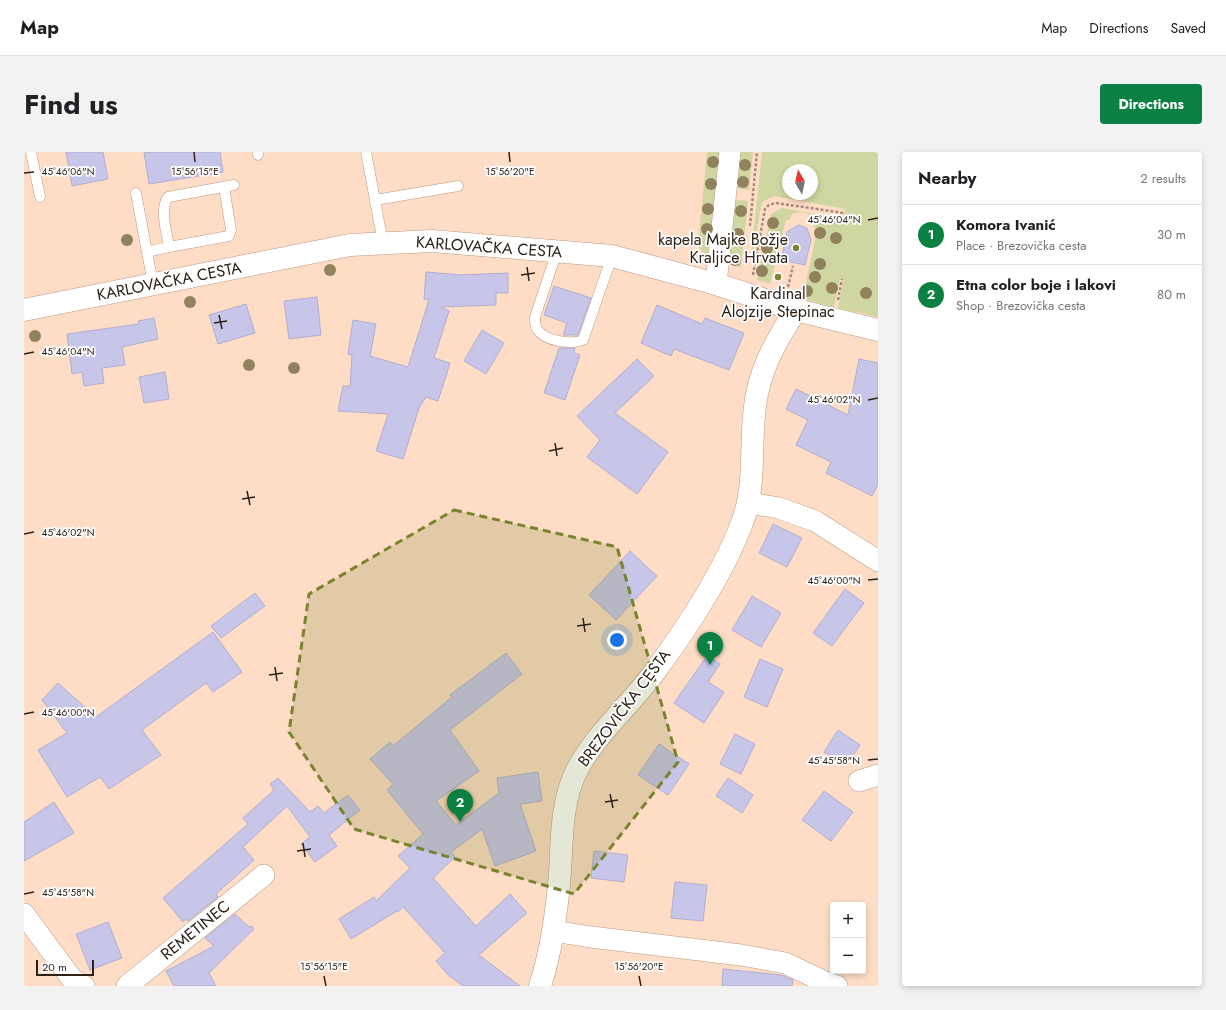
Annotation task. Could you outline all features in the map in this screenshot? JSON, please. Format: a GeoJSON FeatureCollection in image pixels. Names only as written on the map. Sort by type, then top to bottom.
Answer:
{"type":"FeatureCollection","features":[{"type":"Feature","properties":{"kind":"main road","name":"KARLOVAČKA CESTA"},"geometry":{"type":"LineString","coordinates":[[24,310],[350,245],[432,240],[612,256],[716,284],[791,301],[878,330]]}},
{"type":"Feature","properties":{"kind":"main road","name":"BREZOVIČKA CESTA"},"geometry":{"type":"LineString","coordinates":[[540,986],[553,931],[565,809],[577,770],[589,751],[654,673],[706,595],[735,540],[749,503],[752,484],[757,395],[767,362],[791,301]]}},
{"type":"Feature","properties":{"kind":"street"},"geometry":{"type":"LineString","coordinates":[[716,284],[730,152]]}},
{"type":"Feature","properties":{"kind":"street"},"geometry":{"type":"LineString","coordinates":[[749,503],[779,508],[815,521],[878,561]]}},
{"type":"Feature","properties":{"kind":"street","name":"REMETINEC"},"geometry":{"type":"LineString","coordinates":[[127,986],[264,875]]}},
{"type":"Feature","properties":{"kind":"street"},"geometry":{"type":"LineString","coordinates":[[24,914],[72,979],[84,986]]}},
{"type":"Feature","properties":{"kind":"street"},"geometry":{"type":"LineString","coordinates":[[553,931],[620,941],[741,955],[785,964],[837,986]]}},
{"type":"Feature","properties":{"kind":"lane"},"geometry":{"type":"LineString","coordinates":[[31,152],[40,197]]}},
{"type":"Feature","properties":{"kind":"lane"},"geometry":{"type":"LineString","coordinates":[[366,152],[383,243]]}},
{"type":"Feature","properties":{"kind":"lane"},"geometry":{"type":"LineString","coordinates":[[168,247],[163,210],[164,202],[168,197],[234,185]]}},
{"type":"Feature","properties":{"kind":"lane"},"geometry":{"type":"LineString","coordinates":[[376,200],[458,186]]}},
{"type":"Feature","properties":{"kind":"lane"},"geometry":{"type":"LineString","coordinates":[[147,252],[229,236],[231,230],[224,187]]}},
{"type":"Feature","properties":{"kind":"lane"},"geometry":{"type":"LineString","coordinates":[[136,193],[153,284]]}},
{"type":"Feature","properties":{"kind":"lane"},"geometry":{"type":"LineString","coordinates":[[557,250],[535,317],[536,328],[543,336],[568,343],[583,340],[612,256]]}},
{"type":"Feature","properties":{"kind":"path"},"geometry":{"type":"LineString","coordinates":[[750,226],[757,152]]}},
{"type":"Feature","properties":{"kind":"path"},"geometry":{"type":"LineString","coordinates":[[752,281],[765,210],[769,205],[776,202],[844,213]]}},
{"type":"Feature","properties":{"kind":"path"},"geometry":{"type":"LineString","coordinates":[[791,301],[793,266]]}},
{"type":"Feature","properties":{"kind":"highlighted area"},"geometry":{"type":"Polygon","coordinates":[[[454,510],[617,547],[678,762],[574,894],[354,829],[289,732],[309,594],[454,510]]]}},
{"type":"Feature","properties":{"kind":"green space"},"geometry":{"type":"Polygon","coordinates":[[[707,152],[721,152],[711,255],[705,255],[698,246],[707,152]]]}},
{"type":"Feature","properties":{"kind":"green space"},"geometry":{"type":"Polygon","coordinates":[[[739,152],[753,152],[749,190],[736,188],[739,152]]]}},
{"type":"Feature","properties":{"kind":"green space"},"geometry":{"type":"Polygon","coordinates":[[[762,152],[878,152],[878,317],[838,308],[844,279],[840,279],[834,307],[807,300],[808,294],[804,293],[816,235],[813,218],[806,213],[800,212],[792,214],[789,220],[786,220],[770,284],[757,280],[771,214],[782,208],[837,218],[842,225],[845,209],[796,200],[818,200],[818,164],[782,164],[782,197],[774,196],[762,202],[752,256],[762,152]]]}},
{"type":"Feature","properties":{"kind":"green space"},"geometry":{"type":"Polygon","coordinates":[[[734,200],[748,201],[741,268],[729,263],[734,200]]]}},
{"type":"Feature","properties":{"kind":"building"},"geometry":{"type":"Polygon","coordinates":[[[66,152],[103,152],[108,179],[72,186],[66,152]]]}},
{"type":"Feature","properties":{"kind":"building"},"geometry":{"type":"Polygon","coordinates":[[[144,152],[220,152],[223,172],[149,184],[144,152]]]}},
{"type":"Feature","properties":{"kind":"building","name":"kapela Majke Božje Kraljice Hrvata"},"geometry":{"type":"Polygon","coordinates":[[[798,225],[807,228],[811,240],[805,265],[781,260],[787,232],[798,225]]]}},
{"type":"Feature","properties":{"kind":"building"},"geometry":{"type":"Polygon","coordinates":[[[426,272],[461,275],[508,273],[508,293],[496,293],[496,305],[441,307],[449,311],[434,358],[450,363],[438,401],[426,397],[419,408],[403,459],[376,451],[388,414],[338,411],[343,386],[350,386],[352,355],[348,354],[353,320],[376,324],[370,356],[408,367],[429,300],[424,299],[426,272]]]}},
{"type":"Feature","properties":{"kind":"building"},"geometry":{"type":"Polygon","coordinates":[[[554,286],[591,298],[578,335],[563,335],[567,323],[544,315],[554,286]]]}},
{"type":"Feature","properties":{"kind":"building"},"geometry":{"type":"Polygon","coordinates":[[[317,297],[321,335],[289,339],[284,301],[317,297]]]}},
{"type":"Feature","properties":{"kind":"building"},"geometry":{"type":"Polygon","coordinates":[[[246,304],[255,333],[218,344],[209,315],[246,304]]]}},
{"type":"Feature","properties":{"kind":"building"},"geometry":{"type":"Polygon","coordinates":[[[657,305],[702,324],[705,318],[744,333],[729,370],[674,349],[671,356],[641,343],[657,305]]]}},
{"type":"Feature","properties":{"kind":"building"},"geometry":{"type":"Polygon","coordinates":[[[154,318],[158,339],[122,347],[125,365],[102,368],[104,383],[84,386],[82,372],[72,374],[67,334],[139,324],[138,321],[154,318]]]}},
{"type":"Feature","properties":{"kind":"building"},"geometry":{"type":"Polygon","coordinates":[[[482,330],[504,343],[486,374],[464,361],[482,330]]]}},
{"type":"Feature","properties":{"kind":"building"},"geometry":{"type":"Polygon","coordinates":[[[559,348],[575,348],[574,353],[580,355],[565,400],[544,393],[559,348]]]}},
{"type":"Feature","properties":{"kind":"building"},"geometry":{"type":"Polygon","coordinates":[[[637,359],[654,376],[615,413],[668,452],[637,494],[587,457],[600,440],[577,416],[637,359]]]}},
{"type":"Feature","properties":{"kind":"building"},"geometry":{"type":"Polygon","coordinates":[[[859,359],[878,363],[878,484],[872,496],[826,473],[831,462],[796,445],[808,420],[786,409],[796,389],[848,415],[859,359]]]}},
{"type":"Feature","properties":{"kind":"building"},"geometry":{"type":"Polygon","coordinates":[[[165,372],[169,399],[144,403],[139,377],[165,372]]]}},
{"type":"Feature","properties":{"kind":"building"},"geometry":{"type":"Polygon","coordinates":[[[773,524],[802,538],[787,567],[759,553],[773,524]]]}},
{"type":"Feature","properties":{"kind":"building"},"geometry":{"type":"Polygon","coordinates":[[[630,551],[657,576],[616,620],[589,595],[630,551]]]}},
{"type":"Feature","properties":{"kind":"building"},"geometry":{"type":"Polygon","coordinates":[[[845,589],[864,603],[832,646],[813,633],[845,589]]]}},
{"type":"Feature","properties":{"kind":"building"},"geometry":{"type":"Polygon","coordinates":[[[255,593],[265,606],[221,638],[211,626],[255,593]]]}},
{"type":"Feature","properties":{"kind":"building"},"geometry":{"type":"Polygon","coordinates":[[[752,596],[781,613],[761,647],[732,630],[752,596]]]}},
{"type":"Feature","properties":{"kind":"building"},"geometry":{"type":"Polygon","coordinates":[[[213,632],[242,672],[213,692],[206,683],[142,730],[161,755],[109,789],[100,777],[67,797],[38,750],[67,733],[42,700],[58,683],[96,717],[213,632]]]}},
{"type":"Feature","properties":{"kind":"building"},"geometry":{"type":"Polygon","coordinates":[[[506,653],[522,674],[450,730],[479,771],[436,801],[456,825],[499,793],[497,778],[538,772],[542,801],[520,804],[536,851],[495,866],[482,829],[451,852],[455,857],[433,878],[476,926],[510,894],[527,913],[479,955],[520,986],[463,986],[448,975],[436,961],[445,953],[403,907],[398,912],[397,911],[351,939],[339,919],[374,897],[376,901],[410,868],[398,856],[423,834],[387,790],[393,784],[370,759],[390,742],[393,746],[452,697],[450,695],[506,653]]]}},
{"type":"Feature","properties":{"kind":"building"},"geometry":{"type":"Polygon","coordinates":[[[707,656],[720,664],[708,682],[724,692],[704,723],[674,703],[707,656]]]}},
{"type":"Feature","properties":{"kind":"building"},"geometry":{"type":"Polygon","coordinates":[[[760,659],[783,669],[767,707],[744,697],[760,659]]]}},
{"type":"Feature","properties":{"kind":"building"},"geometry":{"type":"Polygon","coordinates":[[[838,730],[860,745],[846,766],[824,752],[838,730]]]}},
{"type":"Feature","properties":{"kind":"building"},"geometry":{"type":"Polygon","coordinates":[[[735,734],[755,744],[741,774],[720,764],[735,734]]]}},
{"type":"Feature","properties":{"kind":"building"},"geometry":{"type":"Polygon","coordinates":[[[659,744],[689,764],[668,795],[638,775],[659,744]]]}},
{"type":"Feature","properties":{"kind":"building"},"geometry":{"type":"Polygon","coordinates":[[[278,778],[310,812],[318,806],[324,813],[348,795],[360,810],[329,835],[337,846],[315,862],[301,844],[310,837],[287,806],[243,847],[254,860],[216,894],[218,897],[188,921],[186,919],[183,922],[163,898],[248,824],[243,818],[274,790],[270,784],[278,778]]]}},
{"type":"Feature","properties":{"kind":"building"},"geometry":{"type":"Polygon","coordinates":[[[728,778],[753,795],[742,813],[716,796],[728,778]]]}},
{"type":"Feature","properties":{"kind":"building"},"geometry":{"type":"Polygon","coordinates":[[[824,791],[853,812],[831,841],[802,820],[824,791]]]}},
{"type":"Feature","properties":{"kind":"building"},"geometry":{"type":"Polygon","coordinates":[[[54,802],[74,833],[24,861],[24,822],[54,802]]]}},
{"type":"Feature","properties":{"kind":"building"},"geometry":{"type":"Polygon","coordinates":[[[594,851],[628,855],[624,882],[591,878],[594,851]]]}},
{"type":"Feature","properties":{"kind":"building"},"geometry":{"type":"Polygon","coordinates":[[[675,882],[707,885],[703,921],[671,918],[675,882]]]}},
{"type":"Feature","properties":{"kind":"building"},"geometry":{"type":"Polygon","coordinates":[[[235,914],[249,927],[252,926],[254,929],[209,973],[216,986],[174,986],[166,971],[214,946],[205,938],[235,914]]]}},
{"type":"Feature","properties":{"kind":"building"},"geometry":{"type":"Polygon","coordinates":[[[108,922],[122,958],[90,970],[76,934],[108,922]]]}},
{"type":"Feature","properties":{"kind":"building"},"geometry":{"type":"Polygon","coordinates":[[[723,969],[781,975],[793,980],[792,986],[722,986],[723,969]]]}},
{"type":"Feature","properties":{"kind":"place","name":"kapela Majke Božje Kraljice Hrvata"},"geometry":{"type":"Point","coordinates":[796,248]}},
{"type":"Feature","properties":{"kind":"place","name":"Kardinal Alojzije Stepinac"},"geometry":{"type":"Point","coordinates":[778,277]}},
{"type":"Feature","properties":{"kind":"place","name":"Komora Ivanić"},"geometry":{"type":"Point","coordinates":[710,665]}},
{"type":"Feature","properties":{"kind":"place","name":"Etna color boje i lakovi"},"geometry":{"type":"Point","coordinates":[460,822]}}]}
